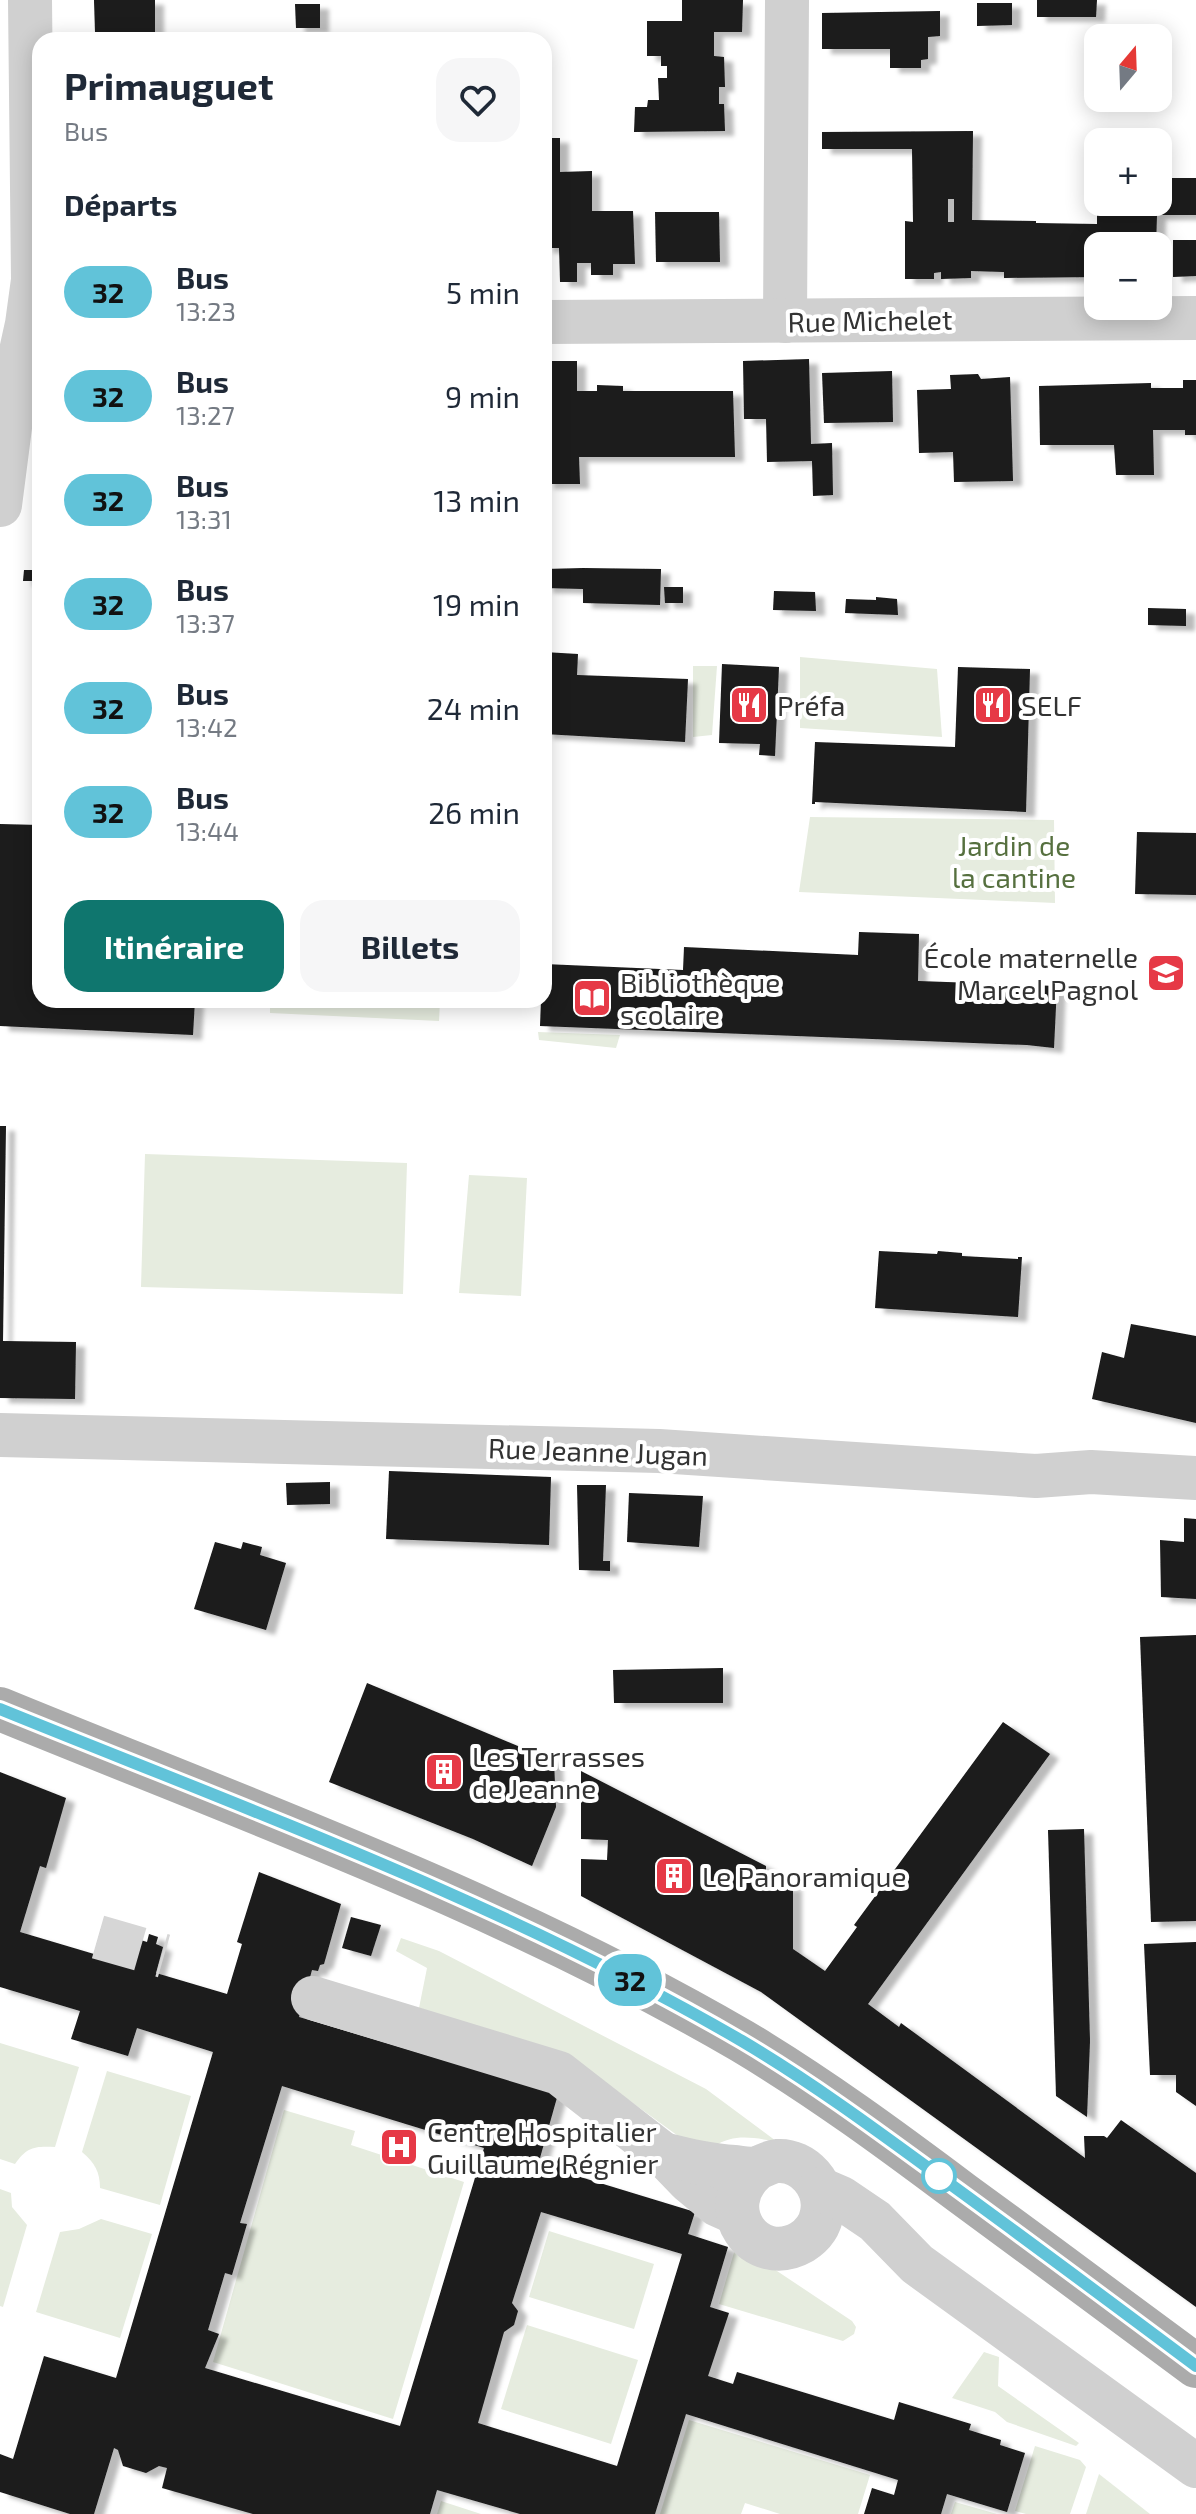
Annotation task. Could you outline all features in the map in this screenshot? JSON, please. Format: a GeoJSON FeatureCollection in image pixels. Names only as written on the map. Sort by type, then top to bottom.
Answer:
{"type":"FeatureCollection","features":[{"type":"Feature","properties":{"kind":"main road"},"geometry":{"type":"LineString","coordinates":[[0,1709],[407,1874],[485,1908],[641,1986],[751,2047],[832,2098],[1196,2366]]}},
{"type":"Feature","properties":{"kind":"street"},"geometry":{"type":"LineString","coordinates":[[30,0],[32,187]]}},
{"type":"Feature","properties":{"kind":"street"},"geometry":{"type":"LineString","coordinates":[[785,321],[787,0]]}},
{"type":"Feature","properties":{"kind":"street"},"geometry":{"type":"LineString","coordinates":[[0,505],[22,324],[32,284]]}},
{"type":"Feature","properties":{"kind":"street","name":"Rue Michelet"},"geometry":{"type":"LineString","coordinates":[[552,322],[1196,318]]}},
{"type":"Feature","properties":{"kind":"street","name":"Rue Jeanne Jugan"},"geometry":{"type":"LineString","coordinates":[[0,1435],[659,1451],[1036,1476],[1091,1472],[1196,1478]]}},
{"type":"Feature","properties":{"kind":"street"},"geometry":{"type":"LineString","coordinates":[[313,1998],[559,2073],[663,2154],[718,2205],[736,2213]]}},
{"type":"Feature","properties":{"kind":"street"},"geometry":{"type":"LineString","coordinates":[[663,2154],[695,2162],[756,2169]]}},
{"type":"Feature","properties":{"kind":"street"},"geometry":{"type":"LineString","coordinates":[[776,2161],[788,2162],[807,2171],[820,2189],[823,2200],[820,2221],[808,2237],[788,2248],[766,2246],[747,2234],[736,2213],[739,2188],[746,2177],[776,2161]]}},
{"type":"Feature","properties":{"kind":"street"},"geometry":{"type":"LineString","coordinates":[[820,2189],[841,2198],[875,2221],[917,2264],[1196,2466]]}},
{"type":"Feature","properties":{"kind":"street"},"geometry":{"type":"LineString","coordinates":[[808,2237],[865,2243],[917,2264]]}},
{"type":"Feature","properties":{"kind":"green space"},"geometry":{"type":"Polygon","coordinates":[[[800,657],[937,669],[942,737],[800,728],[800,657]]]}},
{"type":"Feature","properties":{"kind":"green space"},"geometry":{"type":"Polygon","coordinates":[[[693,666],[717,666],[712,735],[693,737],[693,666]]]}},
{"type":"Feature","properties":{"kind":"green space","name":"Jardin de la cantine"},"geometry":{"type":"Polygon","coordinates":[[[810,817],[1054,820],[1055,903],[799,892],[810,817]]]}},
{"type":"Feature","properties":{"kind":"green space"},"geometry":{"type":"Polygon","coordinates":[[[270,1008],[440,1008],[439,1021],[270,1013],[270,1008]]]}},
{"type":"Feature","properties":{"kind":"green space"},"geometry":{"type":"Polygon","coordinates":[[[538,1032],[620,1035],[616,1048],[539,1040],[538,1032]]]}},
{"type":"Feature","properties":{"kind":"green space"},"geometry":{"type":"Polygon","coordinates":[[[145,1154],[407,1163],[403,1294],[141,1287],[145,1154]]]}},
{"type":"Feature","properties":{"kind":"green space"},"geometry":{"type":"Polygon","coordinates":[[[469,1175],[527,1178],[521,1296],[459,1293],[469,1175]]]}},
{"type":"Feature","properties":{"kind":"green space"},"geometry":{"type":"Polygon","coordinates":[[[401,1938],[439,1951],[706,2089],[776,2141],[736,2138],[713,2147],[685,2141],[571,2058],[418,2013],[427,1968],[396,1951],[401,1938]]]}},
{"type":"Feature","properties":{"kind":"green space"},"geometry":{"type":"Polygon","coordinates":[[[0,2043],[79,2067],[55,2147],[32,2149],[15,2164],[0,2159],[0,2043]]]}},
{"type":"Feature","properties":{"kind":"green space"},"geometry":{"type":"Polygon","coordinates":[[[107,2071],[191,2096],[160,2205],[100,2188],[96,2168],[82,2152],[107,2071]]]}},
{"type":"Feature","properties":{"kind":"green space"},"geometry":{"type":"Polygon","coordinates":[[[284,2110],[355,2131],[351,2145],[464,2182],[393,2419],[213,2362],[284,2110]]]}},
{"type":"Feature","properties":{"kind":"green space"},"geometry":{"type":"Polygon","coordinates":[[[0,2189],[11,2193],[12,2207],[27,2225],[3,2307],[0,2306],[0,2189]]]}},
{"type":"Feature","properties":{"kind":"green space"},"geometry":{"type":"Polygon","coordinates":[[[101,2219],[152,2234],[120,2338],[36,2312],[60,2232],[79,2229],[101,2219]]]}},
{"type":"Feature","properties":{"kind":"green space"},"geometry":{"type":"Polygon","coordinates":[[[549,2231],[654,2264],[634,2329],[529,2297],[549,2231]]]}},
{"type":"Feature","properties":{"kind":"green space"},"geometry":{"type":"Polygon","coordinates":[[[735,2249],[747,2251],[852,2321],[856,2327],[854,2334],[843,2341],[719,2304],[735,2249]]]}},
{"type":"Feature","properties":{"kind":"green space"},"geometry":{"type":"Polygon","coordinates":[[[527,2325],[638,2360],[611,2444],[501,2409],[527,2325]]]}},
{"type":"Feature","properties":{"kind":"green space"},"geometry":{"type":"Polygon","coordinates":[[[984,2352],[999,2357],[998,2386],[1079,2443],[1076,2446],[1007,2422],[995,2412],[952,2398],[984,2352]]]}},
{"type":"Feature","properties":{"kind":"green space"},"geometry":{"type":"Polygon","coordinates":[[[689,2420],[870,2475],[858,2514],[780,2514],[745,2503],[741,2514],[660,2514],[689,2420]]]}},
{"type":"Feature","properties":{"kind":"green space"},"geometry":{"type":"Polygon","coordinates":[[[1035,2446],[1080,2460],[1086,2467],[1070,2514],[1015,2511],[1035,2446]]]}},
{"type":"Feature","properties":{"kind":"green space"},"geometry":{"type":"Polygon","coordinates":[[[1099,2474],[1150,2514],[1086,2514],[1099,2474]]]}},
{"type":"Feature","properties":{"kind":"green space"},"geometry":{"type":"Polygon","coordinates":[[[441,2501],[481,2514],[437,2514],[441,2501]]]}},
{"type":"Feature","properties":{"kind":"green space"},"geometry":{"type":"Polygon","coordinates":[[[955,2502],[997,2514],[951,2514],[955,2502]]]}},
{"type":"Feature","properties":{"kind":"building"},"geometry":{"type":"Polygon","coordinates":[[[94,0],[155,0],[155,32],[95,32],[94,0]]]}},
{"type":"Feature","properties":{"kind":"building"},"geometry":{"type":"Polygon","coordinates":[[[682,0],[743,0],[742,32],[714,32],[714,56],[724,57],[725,87],[719,87],[719,104],[724,104],[725,131],[634,132],[635,107],[647,107],[648,100],[659,100],[658,78],[667,78],[667,66],[661,66],[661,56],[647,56],[647,21],[682,21],[682,0]]]}},
{"type":"Feature","properties":{"kind":"building"},"geometry":{"type":"Polygon","coordinates":[[[1037,0],[1097,0],[1096,17],[1037,17],[1037,0]]]}},
{"type":"Feature","properties":{"kind":"building"},"geometry":{"type":"Polygon","coordinates":[[[977,3],[1012,3],[1012,25],[977,26],[977,3]]]}},
{"type":"Feature","properties":{"kind":"building"},"geometry":{"type":"Polygon","coordinates":[[[295,4],[320,4],[320,28],[296,28],[295,4]]]}},
{"type":"Feature","properties":{"kind":"building"},"geometry":{"type":"Polygon","coordinates":[[[940,11],[940,36],[928,37],[928,59],[921,60],[921,68],[890,68],[890,49],[822,49],[822,13],[940,11]]]}},
{"type":"Feature","properties":{"kind":"building"},"geometry":{"type":"Polygon","coordinates":[[[973,131],[972,220],[1097,224],[1097,216],[1157,216],[1156,232],[1084,232],[1084,277],[1004,278],[1004,272],[971,271],[971,278],[941,279],[941,272],[934,273],[934,279],[905,279],[905,221],[913,222],[912,149],[822,149],[822,132],[973,131]],[[948,199],[948,222],[954,222],[954,199],[948,199]]]}},
{"type":"Feature","properties":{"kind":"building"},"geometry":{"type":"Polygon","coordinates":[[[552,138],[560,138],[560,172],[592,171],[592,211],[633,211],[635,264],[613,264],[613,275],[591,275],[591,263],[577,263],[577,282],[560,282],[559,248],[552,248],[552,138]]]}},
{"type":"Feature","properties":{"kind":"building"},"geometry":{"type":"Polygon","coordinates":[[[1172,178],[1196,178],[1196,215],[1172,215],[1172,178]]]}},
{"type":"Feature","properties":{"kind":"building"},"geometry":{"type":"Polygon","coordinates":[[[655,212],[719,212],[720,262],[656,262],[655,212]]]}},
{"type":"Feature","properties":{"kind":"building"},"geometry":{"type":"Polygon","coordinates":[[[1173,240],[1196,240],[1196,276],[1173,277],[1173,240]]]}},
{"type":"Feature","properties":{"kind":"building"},"geometry":{"type":"Polygon","coordinates":[[[809,359],[811,444],[832,443],[833,495],[813,496],[812,461],[767,462],[766,419],[744,419],[743,361],[809,359]]]}},
{"type":"Feature","properties":{"kind":"building"},"geometry":{"type":"Polygon","coordinates":[[[552,361],[577,361],[577,391],[597,391],[597,385],[623,386],[623,391],[733,391],[735,457],[579,457],[580,484],[552,484],[552,361]]]}},
{"type":"Feature","properties":{"kind":"building"},"geometry":{"type":"Polygon","coordinates":[[[892,371],[893,422],[824,423],[822,373],[892,371]]]}},
{"type":"Feature","properties":{"kind":"building"},"geometry":{"type":"Polygon","coordinates":[[[978,374],[981,379],[1010,377],[1013,481],[954,482],[953,452],[919,453],[917,390],[951,389],[950,375],[978,374]]]}},
{"type":"Feature","properties":{"kind":"building"},"geometry":{"type":"Polygon","coordinates":[[[1183,380],[1196,380],[1196,435],[1185,435],[1185,430],[1153,430],[1154,475],[1116,475],[1114,445],[1040,445],[1039,386],[1151,383],[1151,388],[1183,388],[1183,380]]]}},
{"type":"Feature","properties":{"kind":"building"},"geometry":{"type":"Polygon","coordinates":[[[552,569],[661,569],[660,605],[583,603],[583,589],[552,588],[552,569]]]}},
{"type":"Feature","properties":{"kind":"building"},"geometry":{"type":"Polygon","coordinates":[[[24,570],[32,570],[32,581],[23,581],[24,570]]]}},
{"type":"Feature","properties":{"kind":"building"},"geometry":{"type":"Polygon","coordinates":[[[664,587],[683,587],[683,603],[665,603],[664,587]]]}},
{"type":"Feature","properties":{"kind":"building"},"geometry":{"type":"Polygon","coordinates":[[[774,591],[815,592],[816,611],[773,610],[774,591]]]}},
{"type":"Feature","properties":{"kind":"building"},"geometry":{"type":"Polygon","coordinates":[[[876,597],[897,599],[898,615],[845,613],[846,599],[876,600],[876,597]]]}},
{"type":"Feature","properties":{"kind":"building"},"geometry":{"type":"Polygon","coordinates":[[[1148,608],[1186,609],[1186,626],[1148,625],[1148,608]]]}},
{"type":"Feature","properties":{"kind":"building"},"geometry":{"type":"Polygon","coordinates":[[[552,652],[578,654],[577,675],[688,679],[685,742],[552,734],[552,652]]]}},
{"type":"Feature","properties":{"kind":"building","name":"Préfa"},"geometry":{"type":"Polygon","coordinates":[[[722,664],[779,667],[775,756],[759,755],[760,744],[719,743],[722,664]]]}},
{"type":"Feature","properties":{"kind":"building","name":"SELF"},"geometry":{"type":"Polygon","coordinates":[[[958,667],[1030,669],[1026,812],[812,804],[815,742],[955,747],[958,667]]]}},
{"type":"Feature","properties":{"kind":"building"},"geometry":{"type":"Polygon","coordinates":[[[0,824],[32,825],[32,1008],[195,1008],[193,1035],[0,1026],[0,824]]]}},
{"type":"Feature","properties":{"kind":"building"},"geometry":{"type":"Polygon","coordinates":[[[1137,832],[1196,833],[1196,895],[1135,894],[1137,832]]]}},
{"type":"Feature","properties":{"kind":"building"},"geometry":{"type":"Polygon","coordinates":[[[859,932],[919,934],[918,981],[1057,986],[1054,1048],[540,1026],[541,1008],[552,1008],[552,964],[683,970],[684,947],[858,955],[859,932]]]}},
{"type":"Feature","properties":{"kind":"building"},"geometry":{"type":"Polygon","coordinates":[[[0,1126],[6,1126],[3,1341],[76,1342],[75,1399],[0,1398],[0,1126]]]}},
{"type":"Feature","properties":{"kind":"building"},"geometry":{"type":"Polygon","coordinates":[[[879,1251],[937,1254],[938,1251],[962,1253],[962,1256],[1022,1257],[1018,1317],[875,1308],[879,1251]]]}},
{"type":"Feature","properties":{"kind":"building"},"geometry":{"type":"Polygon","coordinates":[[[1131,1324],[1196,1336],[1196,1423],[1092,1399],[1102,1352],[1124,1358],[1131,1324]]]}},
{"type":"Feature","properties":{"kind":"building"},"geometry":{"type":"Polygon","coordinates":[[[389,1471],[551,1477],[549,1545],[386,1539],[389,1471]]]}},
{"type":"Feature","properties":{"kind":"building"},"geometry":{"type":"Polygon","coordinates":[[[330,1482],[330,1504],[287,1505],[286,1483],[330,1482]]]}},
{"type":"Feature","properties":{"kind":"building"},"geometry":{"type":"Polygon","coordinates":[[[577,1485],[606,1485],[603,1561],[610,1561],[610,1571],[579,1570],[577,1485]]]}},
{"type":"Feature","properties":{"kind":"building"},"geometry":{"type":"Polygon","coordinates":[[[629,1493],[703,1496],[699,1547],[627,1542],[629,1493]]]}},
{"type":"Feature","properties":{"kind":"building"},"geometry":{"type":"Polygon","coordinates":[[[1184,1518],[1196,1519],[1196,1599],[1161,1597],[1160,1540],[1184,1542],[1184,1518]]]}},
{"type":"Feature","properties":{"kind":"building"},"geometry":{"type":"Polygon","coordinates":[[[215,1542],[241,1549],[243,1542],[262,1547],[260,1555],[286,1563],[266,1630],[194,1609],[215,1542]]]}},
{"type":"Feature","properties":{"kind":"building"},"geometry":{"type":"Polygon","coordinates":[[[1196,1635],[1196,1921],[1151,1922],[1140,1637],[1196,1635]]]}},
{"type":"Feature","properties":{"kind":"building"},"geometry":{"type":"Polygon","coordinates":[[[723,1668],[723,1703],[614,1703],[613,1670],[723,1668]]]}},
{"type":"Feature","properties":{"kind":"building","name":"Les Terrasses de Jeanne"},"geometry":{"type":"Polygon","coordinates":[[[367,1683],[554,1761],[556,1807],[532,1866],[329,1782],[367,1683]]]}},
{"type":"Feature","properties":{"kind":"building"},"geometry":{"type":"Polygon","coordinates":[[[1003,1722],[1050,1754],[868,2004],[899,2027],[901,2023],[1085,2158],[1084,2136],[1107,2138],[1121,2120],[1196,2173],[1196,2307],[761,1992],[581,1896],[581,1859],[607,1860],[608,1840],[581,1839],[581,1771],[766,1866],[766,1886],[793,1885],[793,1949],[825,1971],[857,1927],[854,1925],[1003,1722]]]}},
{"type":"Feature","properties":{"kind":"building"},"geometry":{"type":"Polygon","coordinates":[[[0,1772],[66,1798],[46,1868],[40,1866],[20,1932],[94,1954],[101,1929],[110,1932],[112,1924],[119,1926],[118,1933],[147,1942],[149,1934],[158,1937],[156,1944],[163,1947],[156,1973],[227,1994],[242,1944],[237,1942],[259,1872],[341,1904],[324,1964],[318,1971],[312,1970],[299,2017],[558,2094],[538,2165],[554,2171],[559,2157],[580,2164],[577,2176],[695,2212],[688,2234],[728,2247],[710,2307],[729,2313],[708,2376],[733,2384],[737,2372],[894,2420],[899,2402],[971,2424],[969,2430],[1001,2440],[1000,2445],[1025,2453],[1007,2512],[947,2494],[941,2514],[864,2514],[872,2488],[894,2495],[898,2480],[686,2414],[655,2514],[520,2514],[437,2490],[430,2514],[253,2514],[162,2488],[167,2468],[159,2466],[146,2473],[123,2466],[118,2450],[114,2448],[94,2514],[70,2514],[0,2492],[0,2454],[13,2459],[44,2356],[116,2378],[213,2052],[137,2028],[128,2056],[71,2039],[80,2011],[0,1987],[0,1772]],[[282,2086],[240,2223],[247,2224],[232,2275],[225,2273],[208,2330],[219,2334],[205,2368],[400,2426],[484,2148],[282,2086]],[[541,2212],[512,2303],[518,2311],[514,2325],[504,2332],[478,2423],[617,2466],[682,2254],[541,2212]]]}},
{"type":"Feature","properties":{"kind":"building"},"geometry":{"type":"Polygon","coordinates":[[[1084,1829],[1090,2041],[1087,2117],[1056,2096],[1048,1830],[1084,1829]]]}},
{"type":"Feature","properties":{"kind":"building"},"geometry":{"type":"Polygon","coordinates":[[[351,1917],[381,1925],[371,1956],[342,1948],[351,1917]]]}},
{"type":"Feature","properties":{"kind":"building"},"geometry":{"type":"Polygon","coordinates":[[[1196,1942],[1196,2106],[1176,2092],[1176,2075],[1150,2075],[1144,1944],[1196,1942]]]}},
{"type":"Feature","properties":{"kind":"tunnel"},"geometry":{"type":"LineString","coordinates":[[98,1937],[164,1956]]}},
{"type":"Feature","properties":{"kind":"bus line","name":"32"},"geometry":{"type":"LineString","coordinates":[[0,1709],[394,1868],[485,1908],[739,2039],[832,2098],[1196,2366]]}},
{"type":"Feature","properties":{"kind":"place","name":"Préfa"},"geometry":{"type":"Point","coordinates":[749,705]}},
{"type":"Feature","properties":{"kind":"place","name":"SELF"},"geometry":{"type":"Point","coordinates":[993,705]}},
{"type":"Feature","properties":{"kind":"place","name":"École maternelle Marcel Pagnol"},"geometry":{"type":"Point","coordinates":[1166,973]}},
{"type":"Feature","properties":{"kind":"place","name":"Bibliothèque scolaire"},"geometry":{"type":"Point","coordinates":[592,998]}},
{"type":"Feature","properties":{"kind":"place","name":"Les Terrasses de Jeanne"},"geometry":{"type":"Point","coordinates":[444,1772]}},
{"type":"Feature","properties":{"kind":"place","name":"Le Panoramique"},"geometry":{"type":"Point","coordinates":[674,1876]}},
{"type":"Feature","properties":{"kind":"place","name":"Centre Hospitalier Guillaume Régnier"},"geometry":{"type":"Point","coordinates":[399,2147]}}]}
